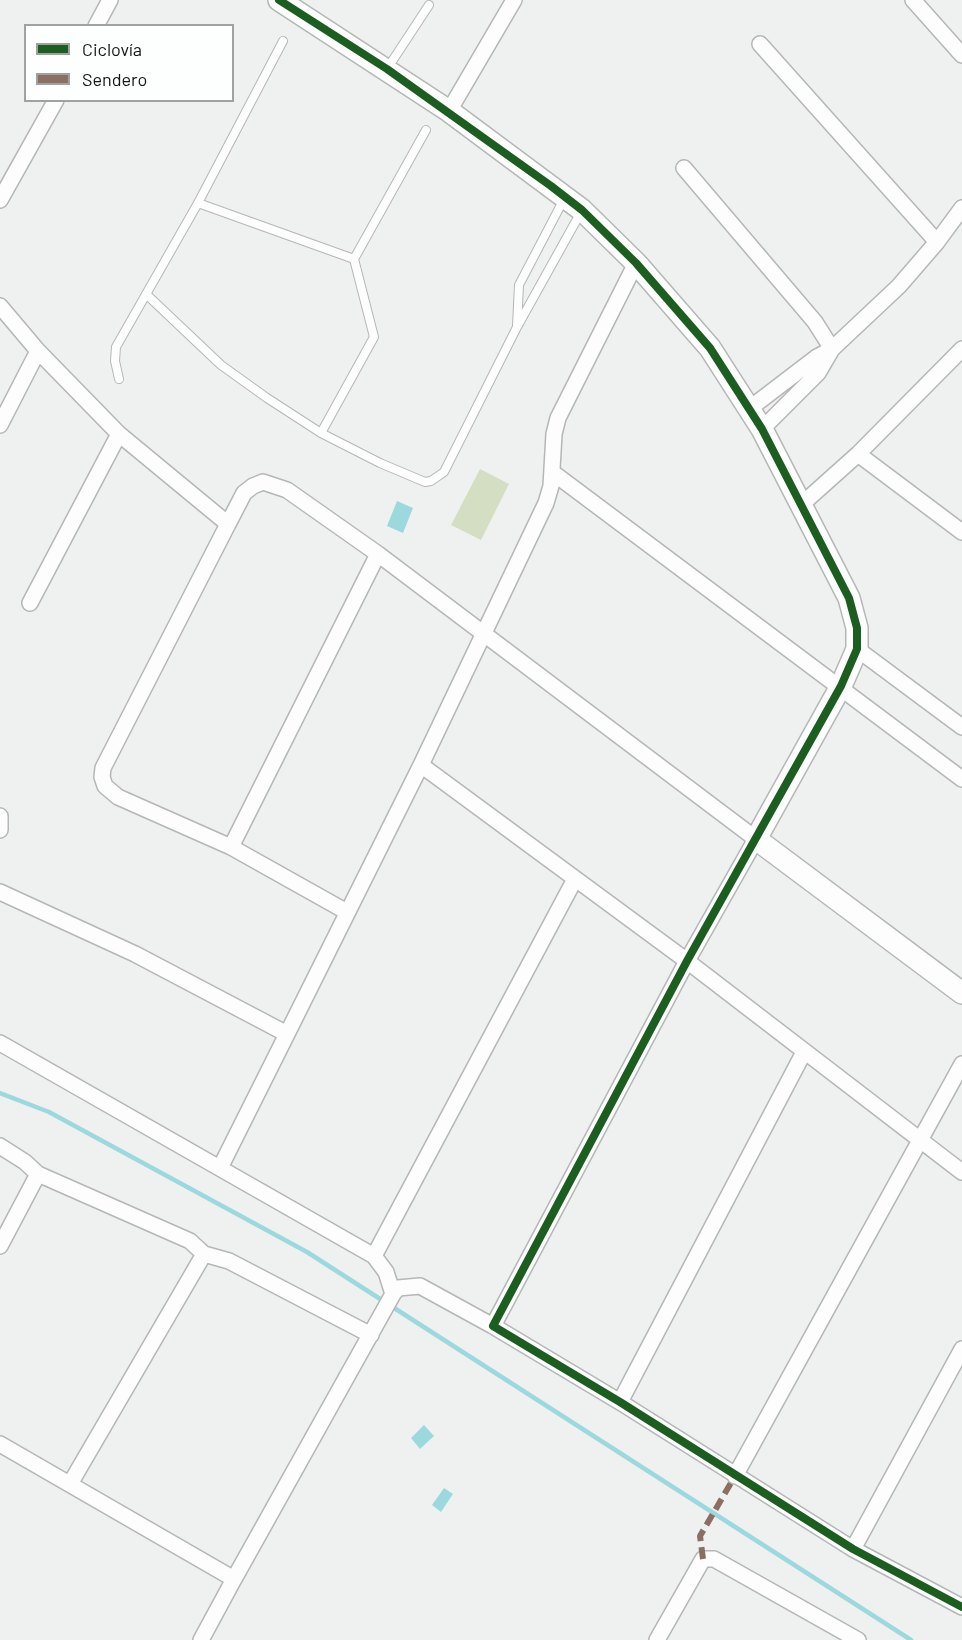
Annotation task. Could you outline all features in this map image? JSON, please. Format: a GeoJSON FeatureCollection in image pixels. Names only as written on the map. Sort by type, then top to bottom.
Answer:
{"type":"FeatureCollection","features":[{"type":"Feature","properties":{"kind":"street"},"geometry":{"type":"LineString","coordinates":[[97,24],[110,0]]}},
{"type":"Feature","properties":{"kind":"street"},"geometry":{"type":"LineString","coordinates":[[449,111],[514,0]]}},
{"type":"Feature","properties":{"kind":"street"},"geometry":{"type":"LineString","coordinates":[[913,0],[962,55]]}},
{"type":"Feature","properties":{"kind":"street"},"geometry":{"type":"LineString","coordinates":[[288,2],[449,111],[565,197],[582,210],[636,263],[710,348],[762,429],[849,598],[857,628],[857,649],[841,686],[687,961],[493,1326]]}},
{"type":"Feature","properties":{"kind":"street"},"geometry":{"type":"LineString","coordinates":[[760,44],[938,242]]}},
{"type":"Feature","properties":{"kind":"street"},"geometry":{"type":"LineString","coordinates":[[0,200],[55,102]]}},
{"type":"Feature","properties":{"kind":"street"},"geometry":{"type":"LineString","coordinates":[[684,168],[815,322],[832,349]]}},
{"type":"Feature","properties":{"kind":"street"},"geometry":{"type":"LineString","coordinates":[[749,409],[817,357],[832,349],[899,286],[938,242],[962,208]]}},
{"type":"Feature","properties":{"kind":"street"},"geometry":{"type":"LineString","coordinates":[[220,1168],[421,765],[546,503],[558,418],[636,263]]}},
{"type":"Feature","properties":{"kind":"street"},"geometry":{"type":"LineString","coordinates":[[0,306],[38,351],[119,434],[228,524]]}},
{"type":"Feature","properties":{"kind":"street"},"geometry":{"type":"LineString","coordinates":[[801,505],[858,454],[962,348]]}},
{"type":"Feature","properties":{"kind":"street"},"geometry":{"type":"LineString","coordinates":[[762,429],[818,373],[832,349]]}},
{"type":"Feature","properties":{"kind":"street"},"geometry":{"type":"LineString","coordinates":[[0,425],[38,351]]}},
{"type":"Feature","properties":{"kind":"street"},"geometry":{"type":"LineString","coordinates":[[30,603],[119,434]]}},
{"type":"Feature","properties":{"kind":"street"},"geometry":{"type":"LineString","coordinates":[[858,454],[962,532]]}},
{"type":"Feature","properties":{"kind":"street"},"geometry":{"type":"LineString","coordinates":[[552,472],[841,686],[962,780]]}},
{"type":"Feature","properties":{"kind":"street"},"geometry":{"type":"LineString","coordinates":[[346,912],[231,847],[118,797],[105,786],[102,777],[103,768],[244,493],[263,482],[274,484],[378,554],[962,993]]}},
{"type":"Feature","properties":{"kind":"street"},"geometry":{"type":"LineString","coordinates":[[231,847],[378,554]]}},
{"type":"Feature","properties":{"kind":"street"},"geometry":{"type":"LineString","coordinates":[[857,649],[962,727]]}},
{"type":"Feature","properties":{"kind":"street"},"geometry":{"type":"LineString","coordinates":[[421,765],[687,961],[962,1172]]}},
{"type":"Feature","properties":{"kind":"street"},"geometry":{"type":"LineString","coordinates":[[0,816],[0,830]]}},
{"type":"Feature","properties":{"kind":"street"},"geometry":{"type":"LineString","coordinates":[[374,1256],[575,879]]}},
{"type":"Feature","properties":{"kind":"street"},"geometry":{"type":"LineString","coordinates":[[0,892],[135,954],[287,1034]]}},
{"type":"Feature","properties":{"kind":"street"},"geometry":{"type":"LineString","coordinates":[[0,1043],[374,1256],[386,1272],[391,1298]]}},
{"type":"Feature","properties":{"kind":"street"},"geometry":{"type":"LineString","coordinates":[[620,1402],[804,1052]]}},
{"type":"Feature","properties":{"kind":"street"},"geometry":{"type":"LineString","coordinates":[[735,1476],[962,1064]]}},
{"type":"Feature","properties":{"kind":"street"},"geometry":{"type":"LineString","coordinates":[[0,1146],[25,1162],[38,1174],[190,1241],[204,1254],[229,1261],[374,1328]]}},
{"type":"Feature","properties":{"kind":"street"},"geometry":{"type":"LineString","coordinates":[[0,1246],[38,1174]]}},
{"type":"Feature","properties":{"kind":"street"},"geometry":{"type":"LineString","coordinates":[[70,1484],[204,1254]]}},
{"type":"Feature","properties":{"kind":"street"},"geometry":{"type":"LineString","coordinates":[[201,1640],[391,1298],[398,1288],[420,1286],[493,1326],[620,1402],[853,1550],[962,1607]]}},
{"type":"Feature","properties":{"kind":"street"},"geometry":{"type":"LineString","coordinates":[[853,1550],[962,1349]]}},
{"type":"Feature","properties":{"kind":"street"},"geometry":{"type":"LineString","coordinates":[[0,1444],[234,1580]]}},
{"type":"Feature","properties":{"kind":"street"},"geometry":{"type":"LineString","coordinates":[[657,1640],[703,1559],[714,1559],[838,1635],[858,1640]]}},
{"type":"Feature","properties":{"kind":"lane"},"geometry":{"type":"LineString","coordinates":[[387,69],[429,5]]}},
{"type":"Feature","properties":{"kind":"lane"},"geometry":{"type":"LineString","coordinates":[[119,379],[115,361],[116,347],[198,203],[283,41]]}},
{"type":"Feature","properties":{"kind":"lane"},"geometry":{"type":"LineString","coordinates":[[321,433],[375,337],[354,259],[426,130]]}},
{"type":"Feature","properties":{"kind":"lane"},"geometry":{"type":"LineString","coordinates":[[517,327],[519,285],[565,197]]}},
{"type":"Feature","properties":{"kind":"lane"},"geometry":{"type":"LineString","coordinates":[[198,203],[354,259]]}},
{"type":"Feature","properties":{"kind":"lane"},"geometry":{"type":"LineString","coordinates":[[146,294],[221,365],[321,433],[380,464],[425,482],[437,479],[444,472],[517,327],[582,210]]}},
{"type":"Feature","properties":{"kind":"green space"},"geometry":{"type":"Polygon","coordinates":[[[480,469],[509,484],[481,540],[451,525],[480,469]]]}},
{"type":"Feature","properties":{"kind":"water"},"geometry":{"type":"Polygon","coordinates":[[[397,501],[413,508],[403,533],[387,526],[397,501]]]}},
{"type":"Feature","properties":{"kind":"water"},"geometry":{"type":"Polygon","coordinates":[[[424,1425],[434,1436],[420,1449],[411,1438],[424,1425]]]}},
{"type":"Feature","properties":{"kind":"water"},"geometry":{"type":"Polygon","coordinates":[[[444,1488],[453,1494],[441,1512],[432,1505],[444,1488]]]}},
{"type":"Feature","properties":{"kind":"waterway"},"geometry":{"type":"LineString","coordinates":[[0,1093],[49,1112],[307,1252],[911,1640]]}},
{"type":"Feature","properties":{"kind":"marked path"},"geometry":{"type":"LineString","coordinates":[[703,1559],[700,1536],[735,1476]]}},
{"type":"Feature","properties":{"kind":"cycle path"},"geometry":{"type":"LineString","coordinates":[[279,0],[387,69],[551,186],[582,210],[636,263],[710,348],[762,429],[849,598],[857,628],[857,649],[841,686],[687,961],[493,1326],[620,1402],[853,1549],[962,1607]]}}]}
